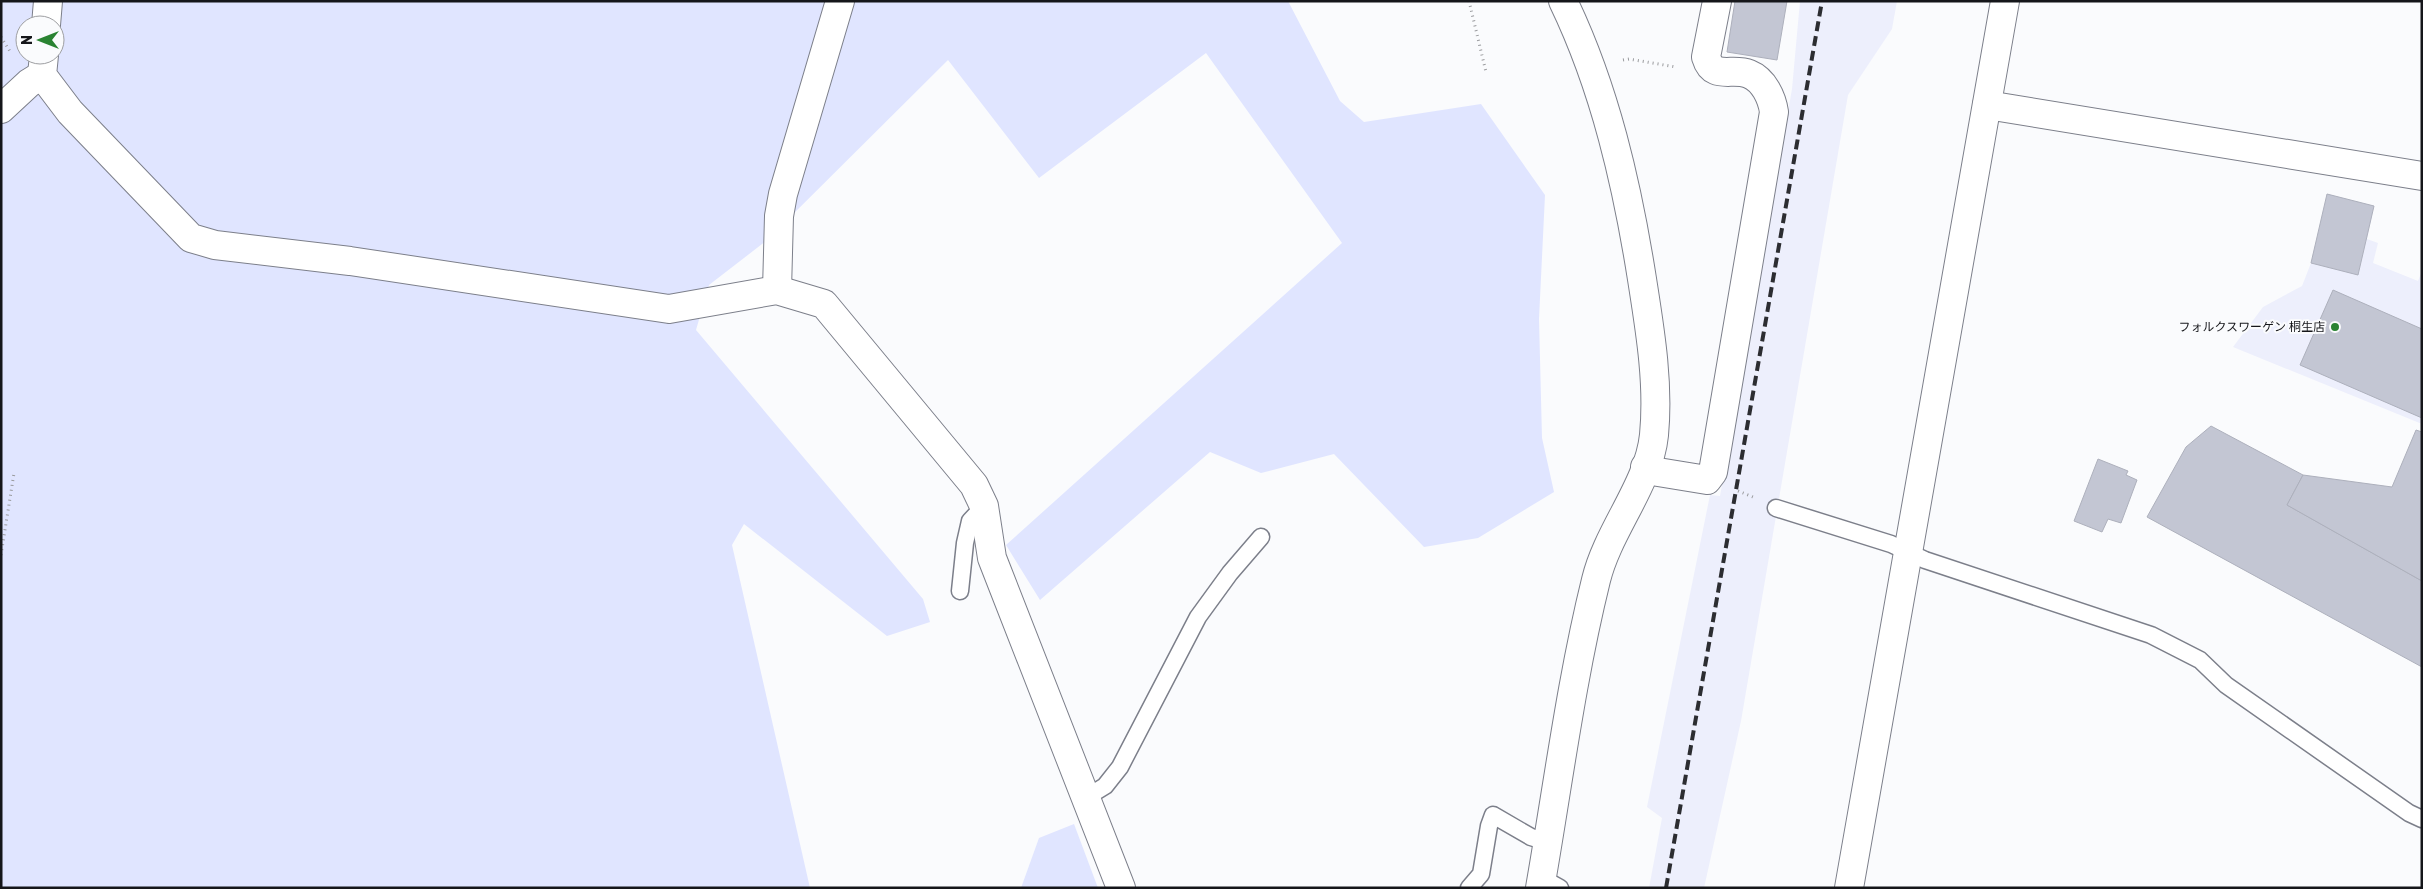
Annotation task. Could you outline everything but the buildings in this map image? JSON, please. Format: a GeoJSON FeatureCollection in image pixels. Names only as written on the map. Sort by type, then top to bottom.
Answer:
{"type":"FeatureCollection","features":[{"type":"Feature","properties":{"kind":"street"},"geometry":{"type":"LineString","coordinates":[[47,15],[48,1]]}},
{"type":"Feature","properties":{"kind":"street"},"geometry":{"type":"LineString","coordinates":[[777,290],[779,216],[783,194],[840,1]]}},
{"type":"Feature","properties":{"kind":"street"},"geometry":{"type":"LineString","coordinates":[[1547,885],[1547,842],[1569,710],[1596,578],[1615,531],[1651,453],[1655,414],[1655,381],[1647,310],[1622,174],[1592,71],[1562,1]]}},
{"type":"Feature","properties":{"kind":"street"},"geometry":{"type":"LineString","coordinates":[[1645,467],[1658,472],[1707,480],[1715,465],[1774,112],[1772,100],[1763,86],[1749,74],[1715,71],[1708,65],[1706,57],[1717,1]]}},
{"type":"Feature","properties":{"kind":"street"},"geometry":{"type":"LineString","coordinates":[[1850,888],[2005,1]]}},
{"type":"Feature","properties":{"kind":"street"},"geometry":{"type":"LineString","coordinates":[[1,109],[29,83],[43,65],[70,112],[191,238],[215,245],[350,261],[669,310],[777,290],[824,304],[974,485],[984,506],[992,558],[1121,888]]}},
{"type":"Feature","properties":{"kind":"street"},"geometry":{"type":"LineString","coordinates":[[1987,105],[2422,176]]}},
{"type":"Feature","properties":{"kind":"lane"},"geometry":{"type":"LineString","coordinates":[[960,590],[965,543],[970,521],[984,506]]}},
{"type":"Feature","properties":{"kind":"lane"},"geometry":{"type":"LineString","coordinates":[[1776,508],[1891,544],[1925,560],[2040,597],[2168,642],[2200,660],[2226,685],[2409,813],[2422,820]]}},
{"type":"Feature","properties":{"kind":"lane"},"geometry":{"type":"LineString","coordinates":[[1087,798],[1105,786],[1120,767],[1198,617],[1230,573],[1261,537]]}},
{"type":"Feature","properties":{"kind":"lane"},"geometry":{"type":"LineString","coordinates":[[1469,888],[1481,874],[1489,826],[1493,815],[1531,837],[1547,842]]}},
{"type":"Feature","properties":{"kind":"path"},"geometry":{"type":"LineString","coordinates":[[1469,1],[1486,72]]}},
{"type":"Feature","properties":{"kind":"path"},"geometry":{"type":"LineString","coordinates":[[1592,71],[1629,59],[1687,69],[1708,65]]}},
{"type":"Feature","properties":{"kind":"path"},"geometry":{"type":"LineString","coordinates":[[1,555],[14,473]]}},
{"type":"Feature","properties":{"kind":"path"},"geometry":{"type":"LineString","coordinates":[[1707,480],[1744,493],[1776,508]]}},
{"type":"Feature","properties":{"kind":"shaded area"},"geometry":{"type":"Polygon","coordinates":[[[1,1],[1288,1],[1340,101],[1364,122],[1481,104],[1545,195],[1539,319],[1542,438],[1554,492],[1478,538],[1424,547],[1334,454],[1261,473],[1210,452],[1040,600],[1006,545],[1342,243],[1206,53],[1039,178],[948,60],[766,241],[709,285],[696,330],[923,599],[930,622],[887,636],[744,524],[732,545],[810,888],[1,888],[1,1]]]}},
{"type":"Feature","properties":{"kind":"shaded area"},"geometry":{"type":"Polygon","coordinates":[[[1800,1],[1897,1],[1892,29],[1848,95],[1741,721],[1704,888],[1649,888],[1662,818],[1647,807],[1710,495],[1720,496],[1792,89],[1800,1]]]}},
{"type":"Feature","properties":{"kind":"shaded area","name":"フォルクスワーゲン 桐生店"},"geometry":{"type":"Polygon","coordinates":[[[2327,194],[2374,206],[2367,239],[2378,243],[2373,263],[2418,281],[2422,271],[2422,424],[2233,347],[2263,307],[2302,286],[2311,263],[2327,194]]]}},
{"type":"Feature","properties":{"kind":"shaded area"},"geometry":{"type":"Polygon","coordinates":[[[1074,824],[1098,888],[1021,888],[1039,838],[1074,824]]]}},
{"type":"Feature","properties":{"kind":"railway"},"geometry":{"type":"LineString","coordinates":[[1666,888],[1822,1]]}},
{"type":"Feature","properties":{"kind":"place","name":"フォルクスワーゲン 桐生店"},"geometry":{"type":"Point","coordinates":[2335,327]}}]}
